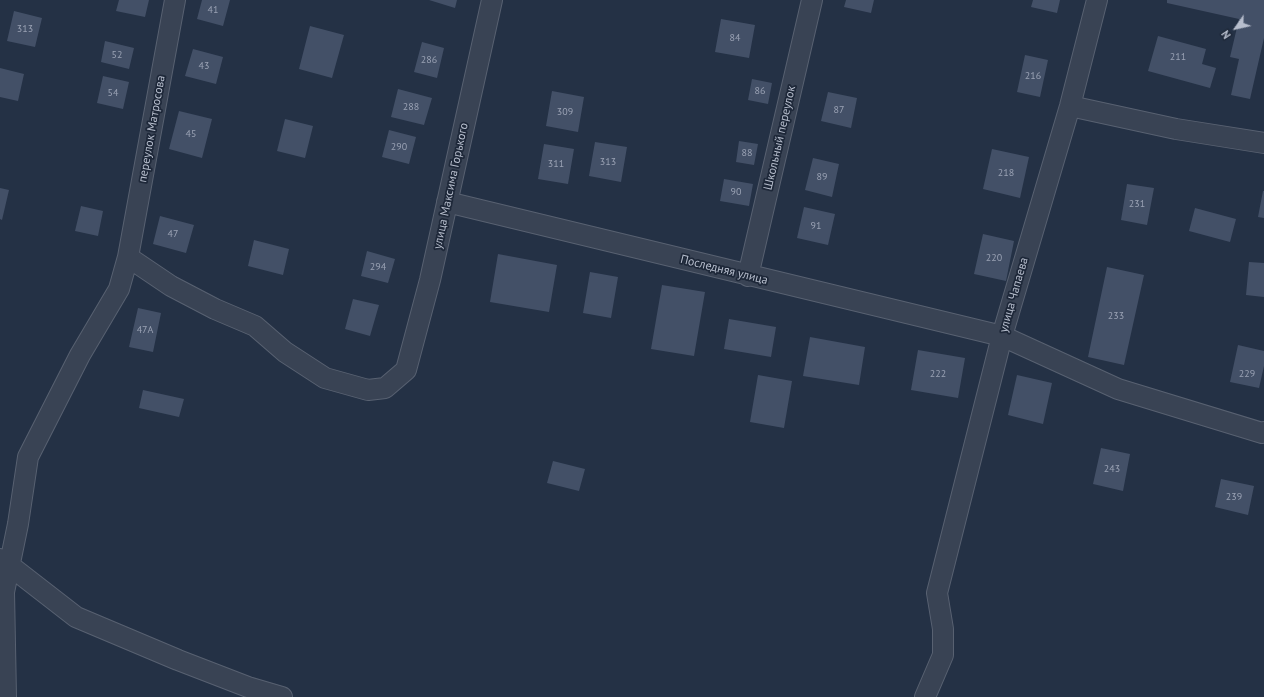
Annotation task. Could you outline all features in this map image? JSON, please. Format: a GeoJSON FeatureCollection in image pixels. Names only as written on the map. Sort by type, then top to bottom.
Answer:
{"type":"FeatureCollection","features":[{"type":"Feature","properties":{"kind":"street","name":"переулок Матросова"},"geometry":{"type":"LineString","coordinates":[[6,697],[4,592],[5,562],[18,524],[28,457],[80,355],[119,289],[128,257],[175,0]]}},
{"type":"Feature","properties":{"kind":"street","name":"улица Максима Горького"},"geometry":{"type":"LineString","coordinates":[[128,257],[172,286],[215,309],[255,326],[285,352],[325,378],[368,390],[385,388],[406,370],[430,280],[492,0]]}},
{"type":"Feature","properties":{"kind":"street","name":"Школьный переулок"},"geometry":{"type":"LineString","coordinates":[[748,276],[812,0]]}},
{"type":"Feature","properties":{"kind":"street","name":"улица Чапаева"},"geometry":{"type":"LineString","coordinates":[[925,697],[943,655],[943,629],[937,593],[1002,336],[1070,106],[1097,0]]}},
{"type":"Feature","properties":{"kind":"street"},"geometry":{"type":"LineString","coordinates":[[1070,106],[1176,129],[1264,143]]}},
{"type":"Feature","properties":{"kind":"street","name":"Последняя улица"},"geometry":{"type":"LineString","coordinates":[[447,202],[748,276],[1002,336],[1118,389],[1262,433],[1264,432]]}},
{"type":"Feature","properties":{"kind":"street"},"geometry":{"type":"LineString","coordinates":[[5,562],[76,617],[178,660],[248,687],[282,697]]}},
{"type":"Feature","properties":{"kind":"building"},"geometry":{"type":"Polygon","coordinates":[[[119,0],[149,0],[145,17],[116,11],[119,0]]]}},
{"type":"Feature","properties":{"kind":"building"},"geometry":{"type":"Polygon","coordinates":[[[202,0],[230,0],[223,26],[197,19],[202,0]]]}},
{"type":"Feature","properties":{"kind":"building"},"geometry":{"type":"Polygon","coordinates":[[[429,0],[457,0],[455,8],[429,0]]]}},
{"type":"Feature","properties":{"kind":"building"},"geometry":{"type":"Polygon","coordinates":[[[846,0],[874,0],[871,13],[844,7],[846,0]]]}},
{"type":"Feature","properties":{"kind":"building"},"geometry":{"type":"Polygon","coordinates":[[[1033,0],[1060,0],[1057,13],[1031,7],[1033,0]]]}},
{"type":"Feature","properties":{"kind":"building"},"geometry":{"type":"Polygon","coordinates":[[[1167,0],[1264,0],[1264,38],[1250,99],[1231,95],[1239,59],[1230,57],[1239,19],[1167,3],[1167,0]]]}},
{"type":"Feature","properties":{"kind":"building"},"geometry":{"type":"Polygon","coordinates":[[[14,11],[42,18],[35,47],[7,41],[14,11]]]}},
{"type":"Feature","properties":{"kind":"building"},"geometry":{"type":"Polygon","coordinates":[[[721,19],[755,25],[749,58],[715,52],[721,19]]]}},
{"type":"Feature","properties":{"kind":"building"},"geometry":{"type":"Polygon","coordinates":[[[310,26],[344,35],[332,78],[299,69],[310,26]]]}},
{"type":"Feature","properties":{"kind":"building"},"geometry":{"type":"Polygon","coordinates":[[[1158,36],[1206,49],[1202,64],[1216,68],[1210,88],[1148,71],[1158,36]]]}},
{"type":"Feature","properties":{"kind":"building"},"geometry":{"type":"Polygon","coordinates":[[[105,41],[134,48],[129,69],[101,62],[105,41]]]}},
{"type":"Feature","properties":{"kind":"building"},"geometry":{"type":"Polygon","coordinates":[[[422,42],[444,48],[437,78],[414,72],[422,42]]]}},
{"type":"Feature","properties":{"kind":"building"},"geometry":{"type":"Polygon","coordinates":[[[193,49],[223,57],[216,84],[185,76],[193,49]]]}},
{"type":"Feature","properties":{"kind":"building"},"geometry":{"type":"Polygon","coordinates":[[[1025,55],[1048,60],[1040,97],[1017,92],[1025,55]]]}},
{"type":"Feature","properties":{"kind":"building"},"geometry":{"type":"Polygon","coordinates":[[[0,68],[24,74],[18,101],[0,97],[0,68]]]}},
{"type":"Feature","properties":{"kind":"building"},"geometry":{"type":"Polygon","coordinates":[[[103,76],[129,82],[123,109],[97,103],[103,76]]]}},
{"type":"Feature","properties":{"kind":"building"},"geometry":{"type":"Polygon","coordinates":[[[752,79],[772,83],[768,104],[748,100],[752,79]]]}},
{"type":"Feature","properties":{"kind":"building"},"geometry":{"type":"Polygon","coordinates":[[[398,89],[432,98],[424,125],[391,117],[398,89]]]}},
{"type":"Feature","properties":{"kind":"building"},"geometry":{"type":"Polygon","coordinates":[[[552,91],[584,97],[578,132],[546,126],[552,91]]]}},
{"type":"Feature","properties":{"kind":"building"},"geometry":{"type":"Polygon","coordinates":[[[828,92],[857,98],[851,128],[821,121],[828,92]]]}},
{"type":"Feature","properties":{"kind":"building"},"geometry":{"type":"Polygon","coordinates":[[[179,111],[212,119],[202,158],[169,149],[179,111]]]}},
{"type":"Feature","properties":{"kind":"building"},"geometry":{"type":"Polygon","coordinates":[[[285,119],[313,126],[305,158],[277,151],[285,119]]]}},
{"type":"Feature","properties":{"kind":"building"},"geometry":{"type":"Polygon","coordinates":[[[389,130],[416,137],[409,164],[382,157],[389,130]]]}},
{"type":"Feature","properties":{"kind":"building"},"geometry":{"type":"Polygon","coordinates":[[[739,141],[758,144],[754,165],[736,162],[739,141]]]}},
{"type":"Feature","properties":{"kind":"building"},"geometry":{"type":"Polygon","coordinates":[[[595,142],[627,147],[621,182],[589,176],[595,142]]]}},
{"type":"Feature","properties":{"kind":"building"},"geometry":{"type":"Polygon","coordinates":[[[544,144],[574,149],[568,184],[538,179],[544,144]]]}},
{"type":"Feature","properties":{"kind":"building"},"geometry":{"type":"Polygon","coordinates":[[[992,149],[1029,157],[1020,198],[983,189],[992,149]]]}},
{"type":"Feature","properties":{"kind":"building"},"geometry":{"type":"Polygon","coordinates":[[[813,158],[839,164],[832,197],[805,190],[813,158]]]}},
{"type":"Feature","properties":{"kind":"building"},"geometry":{"type":"Polygon","coordinates":[[[724,179],[753,184],[749,206],[720,201],[724,179]]]}},
{"type":"Feature","properties":{"kind":"building"},"geometry":{"type":"Polygon","coordinates":[[[1127,184],[1154,188],[1147,225],[1121,220],[1127,184]]]}},
{"type":"Feature","properties":{"kind":"building"},"geometry":{"type":"Polygon","coordinates":[[[0,188],[9,190],[2,220],[0,219],[0,188]]]}},
{"type":"Feature","properties":{"kind":"building"},"geometry":{"type":"Polygon","coordinates":[[[1264,191],[1264,218],[1258,217],[1264,191]]]}},
{"type":"Feature","properties":{"kind":"building"},"geometry":{"type":"Polygon","coordinates":[[[81,206],[103,211],[98,236],[75,231],[81,206]]]}},
{"type":"Feature","properties":{"kind":"building"},"geometry":{"type":"Polygon","coordinates":[[[804,207],[835,214],[828,245],[797,238],[804,207]]]}},
{"type":"Feature","properties":{"kind":"building"},"geometry":{"type":"Polygon","coordinates":[[[1195,208],[1236,219],[1230,242],[1189,231],[1195,208]]]}},
{"type":"Feature","properties":{"kind":"building"},"geometry":{"type":"Polygon","coordinates":[[[160,216],[194,225],[186,253],[153,244],[160,216]]]}},
{"type":"Feature","properties":{"kind":"building"},"geometry":{"type":"Polygon","coordinates":[[[983,234],[1014,241],[1006,281],[974,274],[983,234]]]}},
{"type":"Feature","properties":{"kind":"building"},"geometry":{"type":"Polygon","coordinates":[[[254,240],[289,249],[283,275],[248,266],[254,240]]]}},
{"type":"Feature","properties":{"kind":"building"},"geometry":{"type":"Polygon","coordinates":[[[367,251],[395,259],[388,283],[361,276],[367,251]]]}},
{"type":"Feature","properties":{"kind":"building"},"geometry":{"type":"Polygon","coordinates":[[[498,254],[557,265],[549,312],[490,302],[498,254]]]}},
{"type":"Feature","properties":{"kind":"building"},"geometry":{"type":"Polygon","coordinates":[[[1249,262],[1264,263],[1264,297],[1246,295],[1249,262]]]}},
{"type":"Feature","properties":{"kind":"building"},"geometry":{"type":"Polygon","coordinates":[[[1107,267],[1144,275],[1124,365],[1088,357],[1107,267]]]}},
{"type":"Feature","properties":{"kind":"building"},"geometry":{"type":"Polygon","coordinates":[[[590,272],[618,277],[611,318],[583,313],[590,272]]]}},
{"type":"Feature","properties":{"kind":"building"},"geometry":{"type":"Polygon","coordinates":[[[662,285],[705,292],[694,356],[651,349],[662,285]]]}},
{"type":"Feature","properties":{"kind":"building"},"geometry":{"type":"Polygon","coordinates":[[[353,299],[379,305],[370,336],[345,329],[353,299]]]}},
{"type":"Feature","properties":{"kind":"building"},"geometry":{"type":"Polygon","coordinates":[[[138,308],[161,313],[153,352],[129,347],[138,308]]]}},
{"type":"Feature","properties":{"kind":"building"},"geometry":{"type":"Polygon","coordinates":[[[729,319],[776,327],[771,357],[724,349],[729,319]]]}},
{"type":"Feature","properties":{"kind":"building"},"geometry":{"type":"Polygon","coordinates":[[[810,337],[865,347],[859,385],[803,376],[810,337]]]}},
{"type":"Feature","properties":{"kind":"building"},"geometry":{"type":"Polygon","coordinates":[[[1238,345],[1264,351],[1264,366],[1259,388],[1230,382],[1238,345]]]}},
{"type":"Feature","properties":{"kind":"building"},"geometry":{"type":"Polygon","coordinates":[[[918,350],[965,358],[958,398],[911,390],[918,350]]]}},
{"type":"Feature","properties":{"kind":"building"},"geometry":{"type":"Polygon","coordinates":[[[758,375],[792,381],[784,428],[750,422],[758,375]]]}},
{"type":"Feature","properties":{"kind":"building"},"geometry":{"type":"Polygon","coordinates":[[[1017,375],[1052,383],[1043,424],[1008,415],[1017,375]]]}},
{"type":"Feature","properties":{"kind":"building"},"geometry":{"type":"Polygon","coordinates":[[[143,390],[184,399],[179,417],[139,408],[143,390]]]}},
{"type":"Feature","properties":{"kind":"building"},"geometry":{"type":"Polygon","coordinates":[[[1101,448],[1130,454],[1123,491],[1093,484],[1101,448]]]}},
{"type":"Feature","properties":{"kind":"building"},"geometry":{"type":"Polygon","coordinates":[[[553,461],[585,469],[579,491],[547,483],[553,461]]]}},
{"type":"Feature","properties":{"kind":"building"},"geometry":{"type":"Polygon","coordinates":[[[1221,479],[1254,486],[1248,515],[1215,507],[1221,479]]]}}]}
